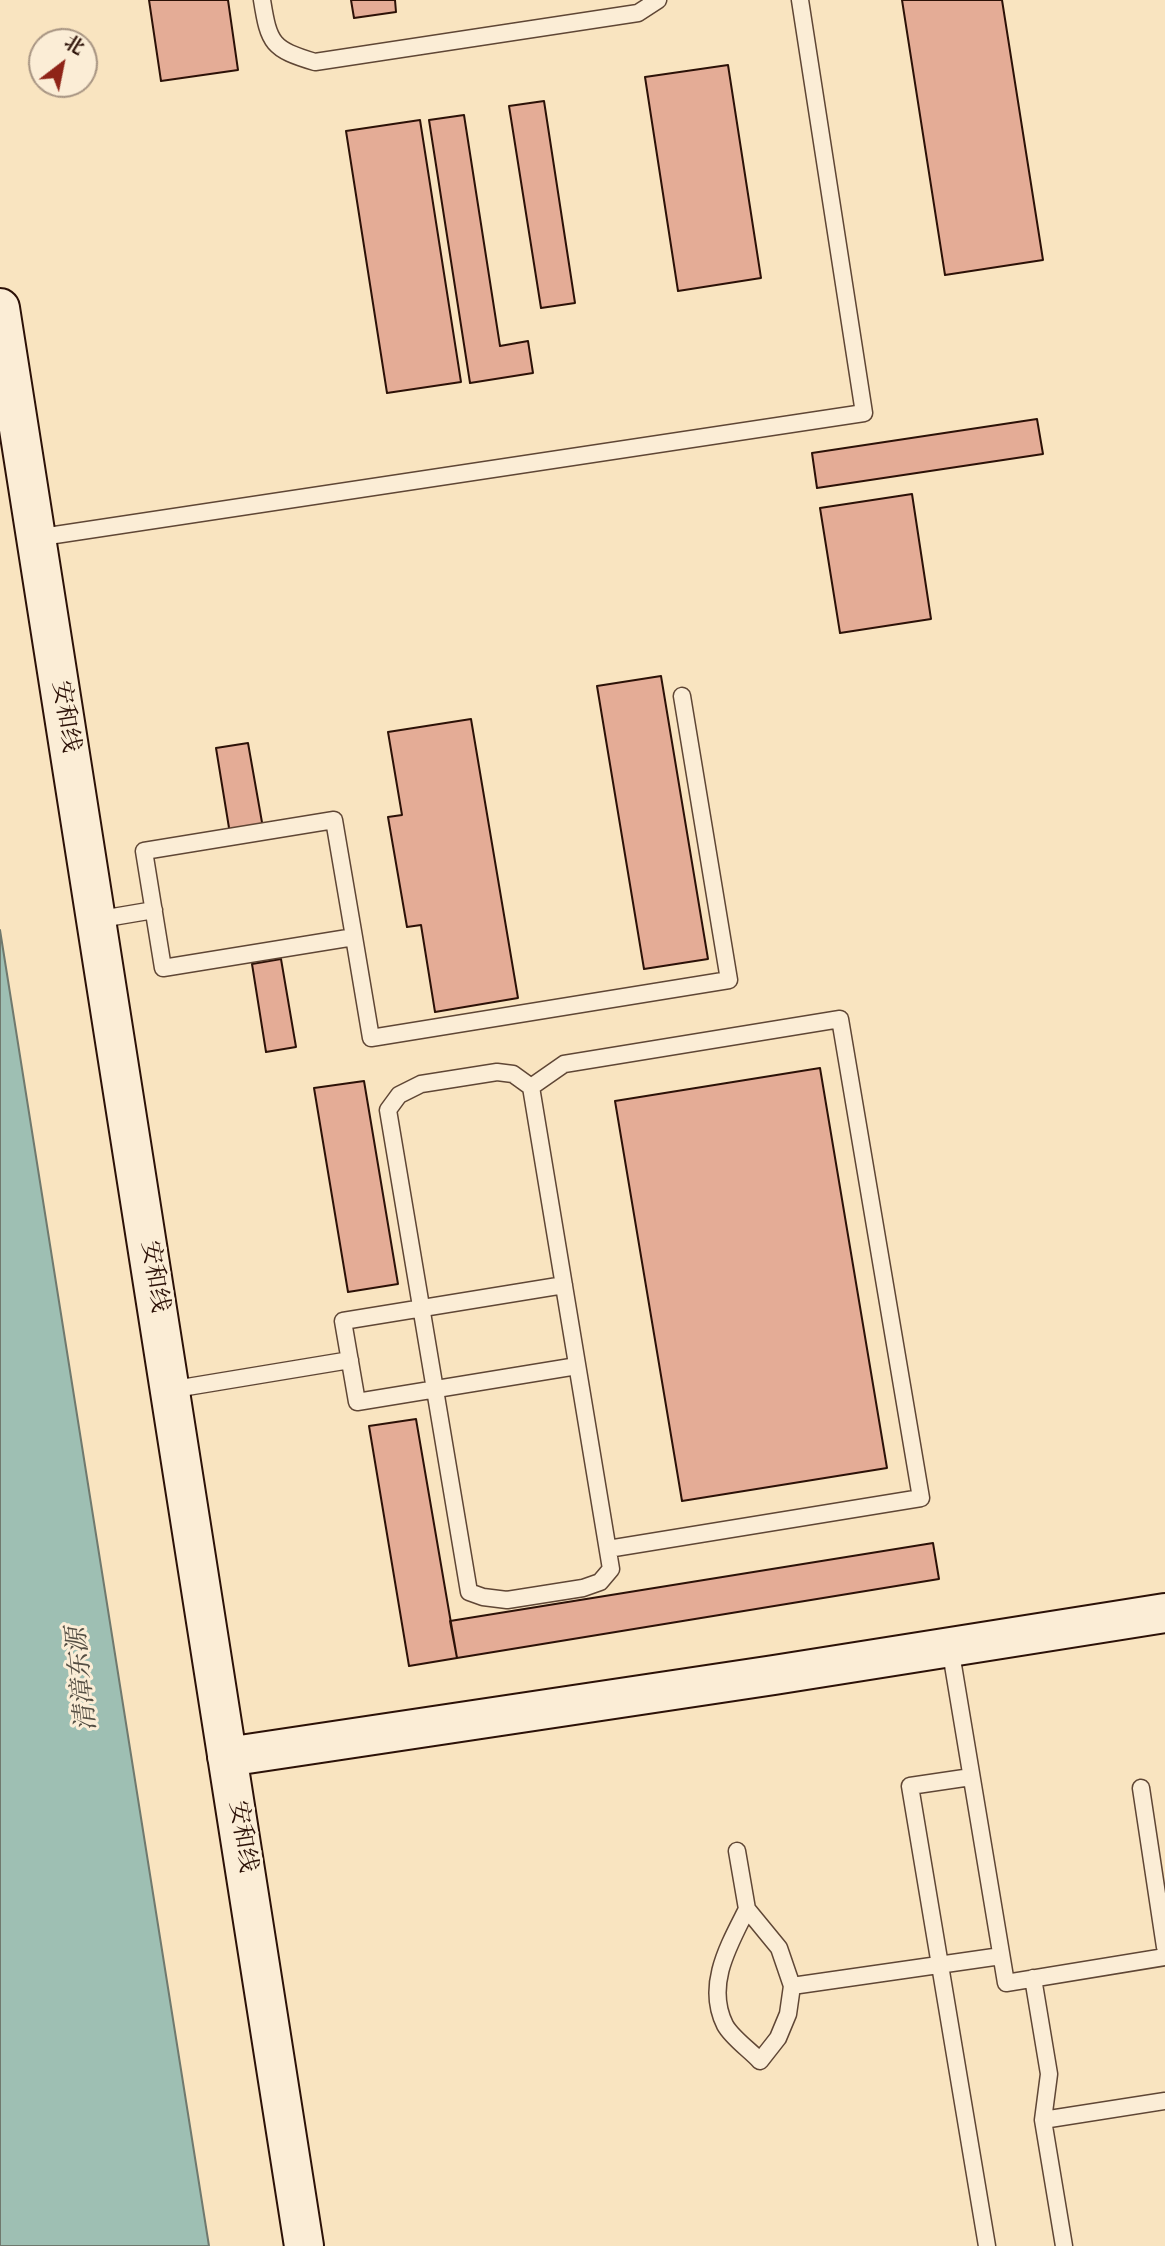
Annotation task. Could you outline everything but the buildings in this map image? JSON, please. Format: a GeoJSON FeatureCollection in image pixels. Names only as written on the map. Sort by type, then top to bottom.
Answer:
{"type":"FeatureCollection","features":[{"type":"Feature","properties":{"kind":"main road","name":"安和线"},"geometry":{"type":"LineString","coordinates":[[0,309],[304,2246]]}},
{"type":"Feature","properties":{"kind":"main road"},"geometry":{"type":"LineString","coordinates":[[227,1758],[1165,1613]]}},
{"type":"Feature","properties":{"kind":"lane"},"geometry":{"type":"LineString","coordinates":[[262,0],[267,30],[275,44],[287,54],[315,62],[638,13],[658,0]]}},
{"type":"Feature","properties":{"kind":"lane"},"geometry":{"type":"LineString","coordinates":[[35,538],[864,413],[800,0]]}},
{"type":"Feature","properties":{"kind":"lane"},"geometry":{"type":"LineString","coordinates":[[354,937],[163,968],[144,851],[334,820],[354,937],[371,1038],[729,980],[682,696]]}},
{"type":"Feature","properties":{"kind":"lane"},"geometry":{"type":"LineString","coordinates":[[95,920],[154,911]]}},
{"type":"Feature","properties":{"kind":"lane"},"geometry":{"type":"LineString","coordinates":[[531,1087],[564,1064],[840,1019],[921,1498],[608,1549]]}},
{"type":"Feature","properties":{"kind":"lane"},"geometry":{"type":"LineString","coordinates":[[497,1072],[513,1074],[531,1087],[611,1569],[600,1582],[583,1588],[507,1600],[469,1592],[388,1110],[399,1096],[421,1084],[497,1072]]}},
{"type":"Feature","properties":{"kind":"lane"},"geometry":{"type":"LineString","coordinates":[[564,1285],[343,1321],[357,1402],[577,1366]]}},
{"type":"Feature","properties":{"kind":"lane"},"geometry":{"type":"LineString","coordinates":[[169,1390],[350,1360]]}},
{"type":"Feature","properties":{"kind":"lane"},"geometry":{"type":"LineString","coordinates":[[950,1647],[1006,1983],[1165,1957]]}},
{"type":"Feature","properties":{"kind":"lane"},"geometry":{"type":"LineString","coordinates":[[971,1777],[910,1786],[987,2246]]}},
{"type":"Feature","properties":{"kind":"lane"},"geometry":{"type":"LineString","coordinates":[[1141,1788],[1165,1947]]}},
{"type":"Feature","properties":{"kind":"lane"},"geometry":{"type":"LineString","coordinates":[[737,1851],[747,1909],[779,1948],[792,1986],[788,2014],[778,2038],[760,2061],[726,2026],[717,1996],[720,1965],[747,1909]]}},
{"type":"Feature","properties":{"kind":"lane"},"geometry":{"type":"LineString","coordinates":[[792,1986],[1001,1956]]}},
{"type":"Feature","properties":{"kind":"lane"},"geometry":{"type":"LineString","coordinates":[[1033,1978],[1049,2074],[1042,2120],[1063,2246]]}},
{"type":"Feature","properties":{"kind":"lane"},"geometry":{"type":"LineString","coordinates":[[1042,2120],[1165,2101]]}},
{"type":"Feature","properties":{"kind":"water","name":"清漳东源"},"geometry":{"type":"Polygon","coordinates":[[[0,930],[209,2246],[0,2246],[0,930]]]}}]}
